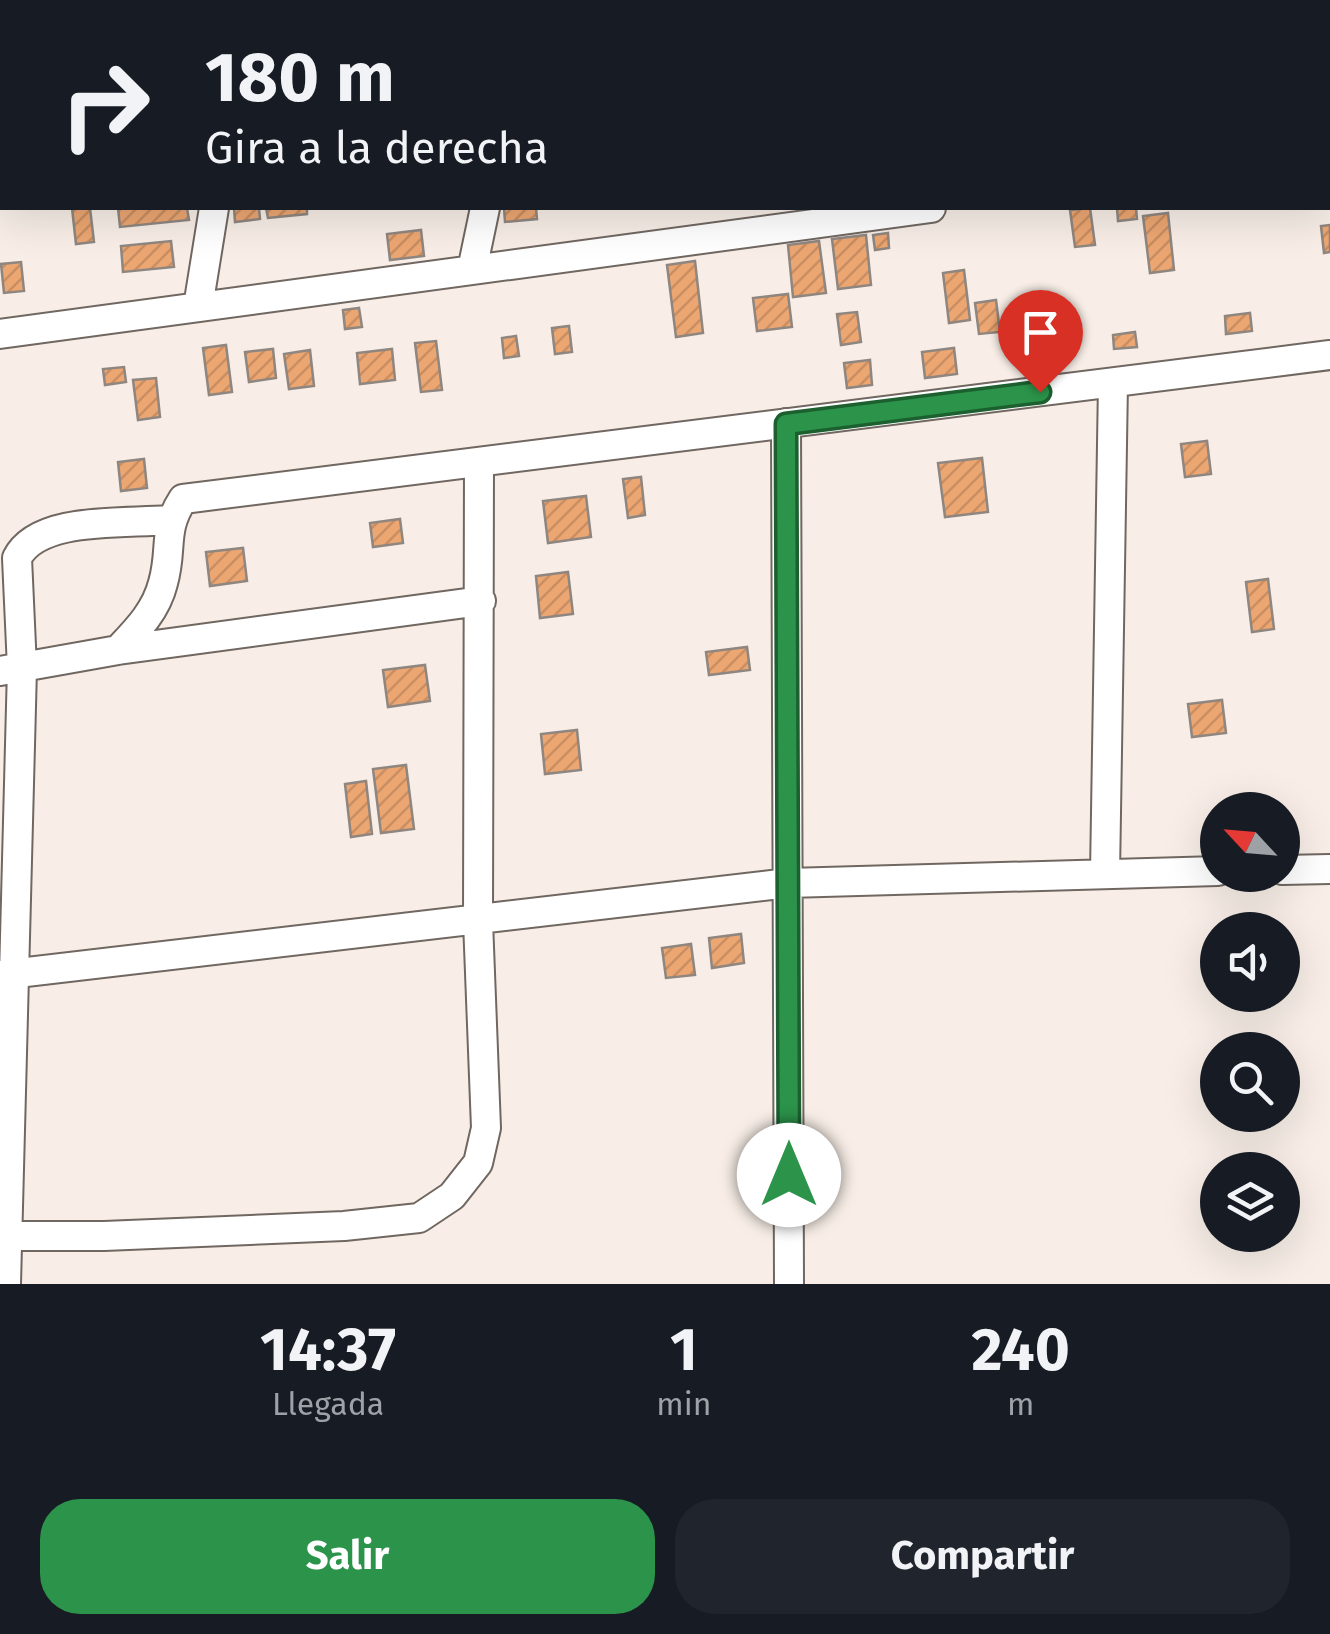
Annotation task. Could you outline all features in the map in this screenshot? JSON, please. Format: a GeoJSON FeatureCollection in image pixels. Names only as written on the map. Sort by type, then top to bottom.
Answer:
{"type":"FeatureCollection","features":[{"type":"Feature","properties":{"kind":"street"},"geometry":{"type":"LineString","coordinates":[[198,307],[214,210]]}},
{"type":"Feature","properties":{"kind":"street"},"geometry":{"type":"LineString","coordinates":[[472,270],[485,210]]}},
{"type":"Feature","properties":{"kind":"street"},"geometry":{"type":"LineString","coordinates":[[0,334],[472,270],[738,221],[901,210]]}},
{"type":"Feature","properties":{"kind":"street"},"geometry":{"type":"LineString","coordinates":[[118,650],[154,608],[169,554],[168,520],[183,498],[1330,355]]}},
{"type":"Feature","properties":{"kind":"street"},"geometry":{"type":"LineString","coordinates":[[1105,874],[1113,382]]}},
{"type":"Feature","properties":{"kind":"street"},"geometry":{"type":"LineString","coordinates":[[786,424],[790,1284]]}},
{"type":"Feature","properties":{"kind":"street"},"geometry":{"type":"LineString","coordinates":[[4,1236],[344,1226],[419,1218],[452,1196],[478,1163],[486,1128],[478,922],[479,462]]}},
{"type":"Feature","properties":{"kind":"street"},"geometry":{"type":"LineString","coordinates":[[6,1284],[11,670],[17,558],[25,542],[45,530],[168,520]]}},
{"type":"Feature","properties":{"kind":"street"},"geometry":{"type":"LineString","coordinates":[[11,670],[118,650],[481,602]]}},
{"type":"Feature","properties":{"kind":"street"},"geometry":{"type":"LineString","coordinates":[[1300,870],[1330,869]]}},
{"type":"Feature","properties":{"kind":"street"},"geometry":{"type":"LineString","coordinates":[[7,975],[788,883],[1200,872]]}},
{"type":"Feature","properties":{"kind":"building"},"geometry":{"type":"Polygon","coordinates":[[[72,210],[90,210],[94,242],[76,244],[72,210]]]}},
{"type":"Feature","properties":{"kind":"building"},"geometry":{"type":"Polygon","coordinates":[[[118,210],[187,210],[189,220],[120,227],[118,210]]]}},
{"type":"Feature","properties":{"kind":"building"},"geometry":{"type":"Polygon","coordinates":[[[234,210],[259,210],[260,219],[235,222],[234,210]]]}},
{"type":"Feature","properties":{"kind":"building"},"geometry":{"type":"Polygon","coordinates":[[[266,210],[307,210],[307,214],[268,218],[266,210]]]}},
{"type":"Feature","properties":{"kind":"building"},"geometry":{"type":"Polygon","coordinates":[[[504,210],[536,210],[537,219],[505,222],[504,210]]]}},
{"type":"Feature","properties":{"kind":"building"},"geometry":{"type":"Polygon","coordinates":[[[1070,210],[1090,210],[1095,245],[1075,247],[1070,210]]]}},
{"type":"Feature","properties":{"kind":"building"},"geometry":{"type":"Polygon","coordinates":[[[1117,210],[1136,210],[1137,219],[1118,221],[1117,210]]]}},
{"type":"Feature","properties":{"kind":"building"},"geometry":{"type":"Polygon","coordinates":[[[1168,213],[1174,270],[1150,273],[1143,216],[1168,213]]]}},
{"type":"Feature","properties":{"kind":"building"},"geometry":{"type":"Polygon","coordinates":[[[1330,225],[1330,252],[1324,253],[1321,226],[1330,225]]]}},
{"type":"Feature","properties":{"kind":"building"},"geometry":{"type":"Polygon","coordinates":[[[421,230],[424,256],[390,260],[387,234],[421,230]]]}},
{"type":"Feature","properties":{"kind":"building"},"geometry":{"type":"Polygon","coordinates":[[[888,233],[889,248],[875,250],[873,235],[888,233]]]}},
{"type":"Feature","properties":{"kind":"building"},"geometry":{"type":"Polygon","coordinates":[[[866,235],[871,285],[838,289],[832,239],[866,235]]]}},
{"type":"Feature","properties":{"kind":"building"},"geometry":{"type":"Polygon","coordinates":[[[171,241],[174,267],[123,272],[121,246],[171,241]]]}},
{"type":"Feature","properties":{"kind":"building"},"geometry":{"type":"Polygon","coordinates":[[[819,241],[826,293],[793,297],[788,245],[819,241]]]}},
{"type":"Feature","properties":{"kind":"building"},"geometry":{"type":"Polygon","coordinates":[[[695,261],[703,333],[676,337],[667,265],[695,261]]]}},
{"type":"Feature","properties":{"kind":"building"},"geometry":{"type":"Polygon","coordinates":[[[21,262],[24,291],[4,293],[1,264],[21,262]]]}},
{"type":"Feature","properties":{"kind":"building"},"geometry":{"type":"Polygon","coordinates":[[[964,270],[970,320],[949,323],[943,273],[964,270]]]}},
{"type":"Feature","properties":{"kind":"building"},"geometry":{"type":"Polygon","coordinates":[[[788,294],[792,327],[757,331],[753,298],[788,294]]]}},
{"type":"Feature","properties":{"kind":"building"},"geometry":{"type":"Polygon","coordinates":[[[996,300],[1000,332],[979,334],[975,303],[996,300]]]}},
{"type":"Feature","properties":{"kind":"building"},"geometry":{"type":"Polygon","coordinates":[[[1050,302],[1055,338],[1032,341],[1027,305],[1050,302]]]}},
{"type":"Feature","properties":{"kind":"building"},"geometry":{"type":"Polygon","coordinates":[[[359,308],[362,327],[345,329],[343,310],[359,308]]]}},
{"type":"Feature","properties":{"kind":"building"},"geometry":{"type":"Polygon","coordinates":[[[857,312],[861,342],[841,345],[837,314],[857,312]]]}},
{"type":"Feature","properties":{"kind":"building"},"geometry":{"type":"Polygon","coordinates":[[[1250,313],[1252,331],[1226,334],[1225,316],[1250,313]]]}},
{"type":"Feature","properties":{"kind":"building"},"geometry":{"type":"Polygon","coordinates":[[[569,326],[572,352],[555,354],[552,328],[569,326]]]}},
{"type":"Feature","properties":{"kind":"building"},"geometry":{"type":"Polygon","coordinates":[[[1135,332],[1137,347],[1114,349],[1113,335],[1135,332]]]}},
{"type":"Feature","properties":{"kind":"building"},"geometry":{"type":"Polygon","coordinates":[[[516,336],[519,356],[504,358],[502,338],[516,336]]]}},
{"type":"Feature","properties":{"kind":"building"},"geometry":{"type":"Polygon","coordinates":[[[436,341],[442,390],[421,392],[415,343],[436,341]]]}},
{"type":"Feature","properties":{"kind":"building"},"geometry":{"type":"Polygon","coordinates":[[[226,345],[232,392],[209,395],[203,348],[226,345]]]}},
{"type":"Feature","properties":{"kind":"building"},"geometry":{"type":"Polygon","coordinates":[[[954,348],[957,374],[925,378],[922,352],[954,348]]]}},
{"type":"Feature","properties":{"kind":"building"},"geometry":{"type":"Polygon","coordinates":[[[273,349],[276,378],[249,382],[245,352],[273,349]]]}},
{"type":"Feature","properties":{"kind":"building"},"geometry":{"type":"Polygon","coordinates":[[[392,349],[395,380],[360,384],[357,353],[392,349]]]}},
{"type":"Feature","properties":{"kind":"building"},"geometry":{"type":"Polygon","coordinates":[[[310,350],[314,386],[289,389],[284,354],[310,350]]]}},
{"type":"Feature","properties":{"kind":"building"},"geometry":{"type":"Polygon","coordinates":[[[870,360],[872,385],[847,388],[844,363],[870,360]]]}},
{"type":"Feature","properties":{"kind":"building"},"geometry":{"type":"Polygon","coordinates":[[[124,367],[126,382],[105,385],[103,369],[124,367]]]}},
{"type":"Feature","properties":{"kind":"building"},"geometry":{"type":"Polygon","coordinates":[[[156,378],[160,417],[138,420],[133,380],[156,378]]]}},
{"type":"Feature","properties":{"kind":"building"},"geometry":{"type":"Polygon","coordinates":[[[1207,441],[1211,474],[1185,477],[1181,444],[1207,441]]]}},
{"type":"Feature","properties":{"kind":"building"},"geometry":{"type":"Polygon","coordinates":[[[982,458],[988,512],[945,517],[938,463],[982,458]]]}},
{"type":"Feature","properties":{"kind":"building"},"geometry":{"type":"Polygon","coordinates":[[[144,459],[147,488],[121,491],[118,462],[144,459]]]}},
{"type":"Feature","properties":{"kind":"building"},"geometry":{"type":"Polygon","coordinates":[[[641,477],[645,515],[628,518],[623,479],[641,477]]]}},
{"type":"Feature","properties":{"kind":"building"},"geometry":{"type":"Polygon","coordinates":[[[586,496],[591,537],[548,543],[543,501],[586,496]]]}},
{"type":"Feature","properties":{"kind":"building"},"geometry":{"type":"Polygon","coordinates":[[[400,519],[403,543],[373,547],[370,523],[400,519]]]}},
{"type":"Feature","properties":{"kind":"building"},"geometry":{"type":"Polygon","coordinates":[[[243,548],[247,581],[210,586],[206,552],[243,548]]]}},
{"type":"Feature","properties":{"kind":"building"},"geometry":{"type":"Polygon","coordinates":[[[568,572],[573,614],[540,618],[536,576],[568,572]]]}},
{"type":"Feature","properties":{"kind":"building"},"geometry":{"type":"Polygon","coordinates":[[[1268,579],[1274,629],[1252,632],[1246,582],[1268,579]]]}},
{"type":"Feature","properties":{"kind":"building"},"geometry":{"type":"Polygon","coordinates":[[[747,647],[750,670],[709,675],[706,652],[747,647]]]}},
{"type":"Feature","properties":{"kind":"building"},"geometry":{"type":"Polygon","coordinates":[[[425,665],[430,701],[388,707],[383,670],[425,665]]]}},
{"type":"Feature","properties":{"kind":"building"},"geometry":{"type":"Polygon","coordinates":[[[1222,700],[1226,733],[1192,737],[1188,704],[1222,700]]]}},
{"type":"Feature","properties":{"kind":"building"},"geometry":{"type":"Polygon","coordinates":[[[577,730],[581,770],[545,774],[541,734],[577,730]]]}},
{"type":"Feature","properties":{"kind":"building"},"geometry":{"type":"Polygon","coordinates":[[[406,765],[414,829],[381,833],[373,769],[406,765]]]}},
{"type":"Feature","properties":{"kind":"building"},"geometry":{"type":"Polygon","coordinates":[[[366,781],[372,834],[351,837],[345,784],[366,781]]]}},
{"type":"Feature","properties":{"kind":"building"},"geometry":{"type":"Polygon","coordinates":[[[741,934],[744,963],[712,968],[709,938],[741,934]]]}},
{"type":"Feature","properties":{"kind":"building"},"geometry":{"type":"Polygon","coordinates":[[[691,944],[695,975],[666,978],[662,948],[691,944]]]}},
{"type":"Feature","properties":{"kind":"route"},"geometry":{"type":"LineString","coordinates":[[789,1175],[786,424],[1040,392]]}}]}
